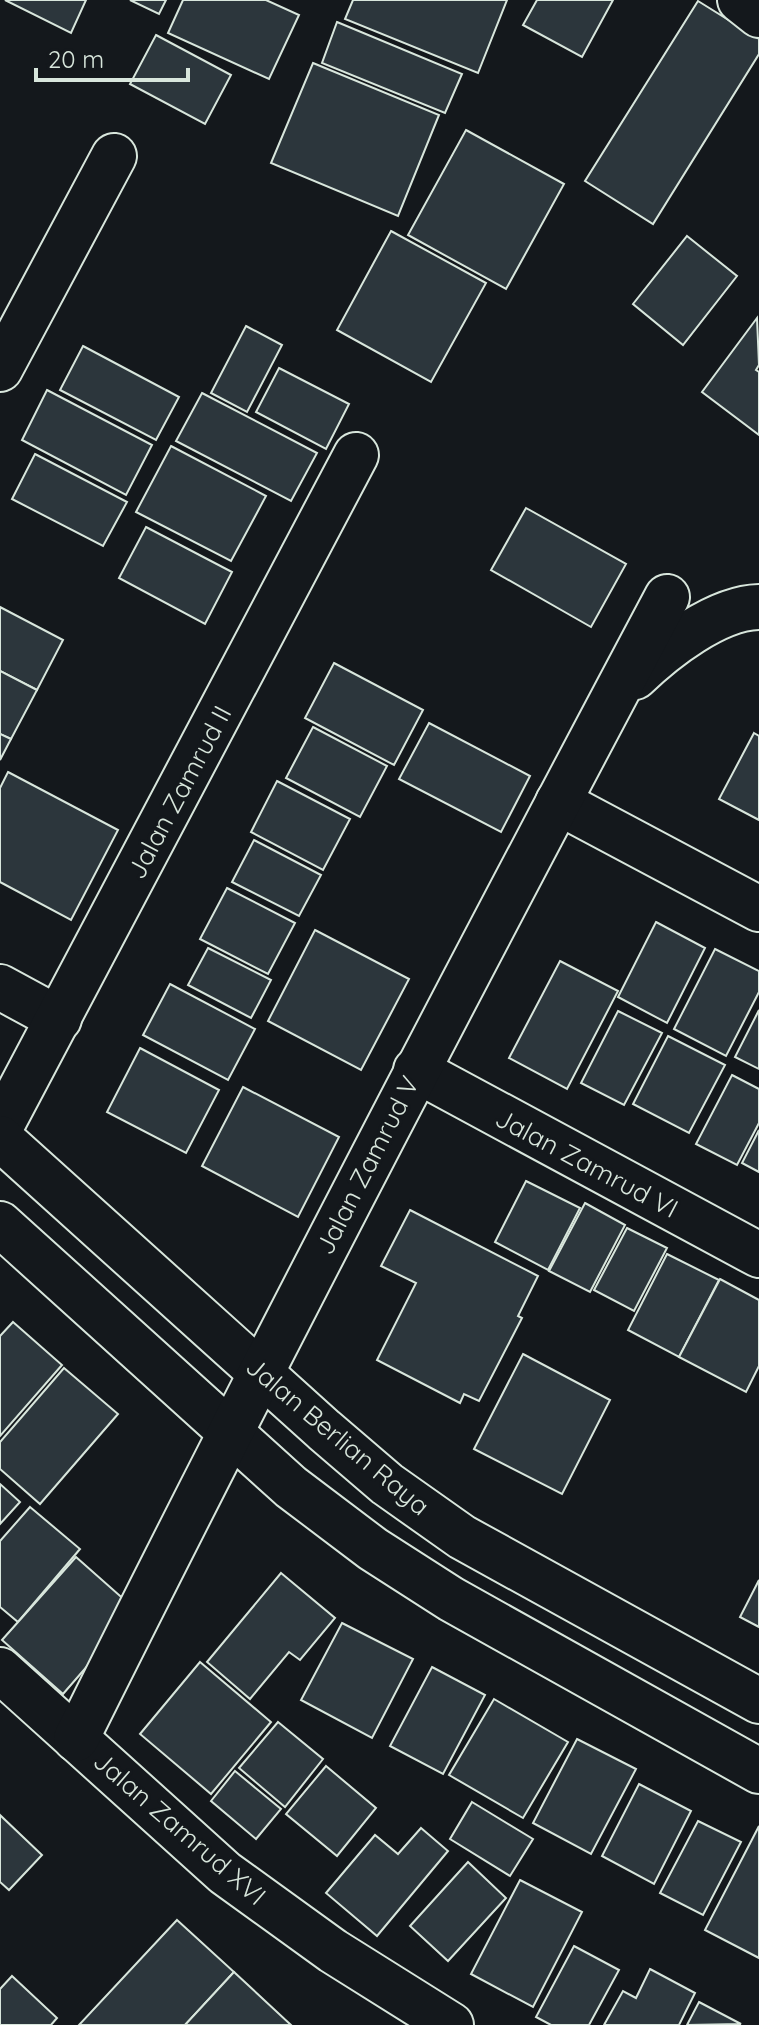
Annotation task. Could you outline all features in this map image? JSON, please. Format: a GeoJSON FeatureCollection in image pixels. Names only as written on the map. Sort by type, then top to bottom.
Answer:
{"type":"FeatureCollection","features":[{"type":"Feature","properties":{"kind":"street"},"geometry":{"type":"LineString","coordinates":[[740,0],[759,15]]}},
{"type":"Feature","properties":{"kind":"street"},"geometry":{"type":"LineString","coordinates":[[0,369],[114,156]]}},
{"type":"Feature","properties":{"kind":"street","name":"Jalan Zamrud II"},"geometry":{"type":"LineString","coordinates":[[0,1128],[356,455]]}},
{"type":"Feature","properties":{"kind":"street","name":"Jalan Zamrud V"},"geometry":{"type":"LineString","coordinates":[[76,1739],[229,1432],[416,1070],[667,597]]}},
{"type":"Feature","properties":{"kind":"street"},"geometry":{"type":"LineString","coordinates":[[613,699],[647,665],[686,635],[721,617],[759,607]]}},
{"type":"Feature","properties":{"kind":"street"},"geometry":{"type":"LineString","coordinates":[[558,802],[759,909]]}},
{"type":"Feature","properties":{"kind":"street"},"geometry":{"type":"LineString","coordinates":[[0,987],[59,1019]]}},
{"type":"Feature","properties":{"kind":"street","name":"Jalan Zamrud VI"},"geometry":{"type":"LineString","coordinates":[[416,1070],[759,1255]]}},
{"type":"Feature","properties":{"kind":"street","name":"Jalan Berlian Raya"},"geometry":{"type":"LineString","coordinates":[[0,1138],[387,1484],[462,1537],[759,1701]]}},
{"type":"Feature","properties":{"kind":"street"},"geometry":{"type":"LineString","coordinates":[[0,1224],[291,1487],[361,1540],[451,1599],[759,1771]]}},
{"type":"Feature","properties":{"kind":"street","name":"Jalan Zamrud XVI"},"geometry":{"type":"LineString","coordinates":[[0,1670],[225,1873],[333,1951],[451,2025]]}},
{"type":"Feature","properties":{"kind":"building"},"geometry":{"type":"Polygon","coordinates":[[[5,0],[86,0],[71,33],[5,0]]]}},
{"type":"Feature","properties":{"kind":"building"},"geometry":{"type":"Polygon","coordinates":[[[130,0],[166,0],[159,14],[130,0]]]}},
{"type":"Feature","properties":{"kind":"building"},"geometry":{"type":"Polygon","coordinates":[[[183,0],[266,0],[299,15],[269,79],[168,33],[183,0]]]}},
{"type":"Feature","properties":{"kind":"building"},"geometry":{"type":"Polygon","coordinates":[[[353,0],[507,0],[478,73],[345,19],[353,0]]]}},
{"type":"Feature","properties":{"kind":"building"},"geometry":{"type":"Polygon","coordinates":[[[537,0],[613,0],[582,57],[523,25],[537,0]]]}},
{"type":"Feature","properties":{"kind":"building"},"geometry":{"type":"Polygon","coordinates":[[[698,1],[759,39],[759,54],[653,224],[585,181],[698,1]]]}},
{"type":"Feature","properties":{"kind":"building"},"geometry":{"type":"Polygon","coordinates":[[[337,22],[462,74],[445,113],[322,63],[337,22]]]}},
{"type":"Feature","properties":{"kind":"building"},"geometry":{"type":"Polygon","coordinates":[[[156,35],[231,75],[205,124],[130,84],[156,35]]]}},
{"type":"Feature","properties":{"kind":"building"},"geometry":{"type":"Polygon","coordinates":[[[313,63],[439,115],[398,216],[271,163],[313,63]]]}},
{"type":"Feature","properties":{"kind":"building"},"geometry":{"type":"Polygon","coordinates":[[[466,130],[564,184],[506,289],[408,235],[466,130]]]}},
{"type":"Feature","properties":{"kind":"building"},"geometry":{"type":"Polygon","coordinates":[[[391,231],[486,283],[431,382],[337,330],[391,231]]]}},
{"type":"Feature","properties":{"kind":"building"},"geometry":{"type":"Polygon","coordinates":[[[687,236],[737,276],[683,345],[633,304],[687,236]]]}},
{"type":"Feature","properties":{"kind":"building"},"geometry":{"type":"Polygon","coordinates":[[[757,318],[759,365],[756,370],[759,372],[759,435],[702,392],[757,318]]]}},
{"type":"Feature","properties":{"kind":"building"},"geometry":{"type":"Polygon","coordinates":[[[246,326],[282,345],[247,412],[211,393],[246,326]]]}},
{"type":"Feature","properties":{"kind":"building"},"geometry":{"type":"Polygon","coordinates":[[[83,346],[179,397],[156,440],[60,390],[83,346]]]}},
{"type":"Feature","properties":{"kind":"building"},"geometry":{"type":"Polygon","coordinates":[[[279,368],[349,404],[326,449],[256,412],[279,368]]]}},
{"type":"Feature","properties":{"kind":"building"},"geometry":{"type":"Polygon","coordinates":[[[47,390],[152,445],[126,495],[22,440],[47,390]]]}},
{"type":"Feature","properties":{"kind":"building"},"geometry":{"type":"Polygon","coordinates":[[[202,393],[317,453],[291,501],[176,441],[202,393]]]}},
{"type":"Feature","properties":{"kind":"building"},"geometry":{"type":"Polygon","coordinates":[[[171,446],[266,496],[231,561],[136,512],[171,446]]]}},
{"type":"Feature","properties":{"kind":"building"},"geometry":{"type":"Polygon","coordinates":[[[35,454],[127,502],[103,546],[12,499],[35,454]]]}},
{"type":"Feature","properties":{"kind":"building"},"geometry":{"type":"Polygon","coordinates":[[[526,508],[626,564],[591,627],[491,570],[526,508]]]}},
{"type":"Feature","properties":{"kind":"building"},"geometry":{"type":"Polygon","coordinates":[[[146,527],[232,572],[205,624],[119,578],[146,527]]]}},
{"type":"Feature","properties":{"kind":"building"},"geometry":{"type":"Polygon","coordinates":[[[0,607],[63,640],[37,690],[0,671],[0,607]]]}},
{"type":"Feature","properties":{"kind":"building"},"geometry":{"type":"Polygon","coordinates":[[[334,663],[423,710],[394,765],[305,718],[334,663]]]}},
{"type":"Feature","properties":{"kind":"building"},"geometry":{"type":"Polygon","coordinates":[[[0,671],[37,690],[11,739],[0,734],[0,671]]]}},
{"type":"Feature","properties":{"kind":"building"},"geometry":{"type":"Polygon","coordinates":[[[429,723],[530,776],[501,832],[399,779],[429,723]]]}},
{"type":"Feature","properties":{"kind":"building"},"geometry":{"type":"Polygon","coordinates":[[[313,727],[387,766],[360,817],[286,778],[313,727]]]}},
{"type":"Feature","properties":{"kind":"building"},"geometry":{"type":"Polygon","coordinates":[[[754,733],[759,736],[759,820],[719,799],[754,733]]]}},
{"type":"Feature","properties":{"kind":"building"},"geometry":{"type":"Polygon","coordinates":[[[0,734],[11,739],[0,760],[0,734]]]}},
{"type":"Feature","properties":{"kind":"building"},"geometry":{"type":"Polygon","coordinates":[[[8,772],[118,830],[71,920],[0,882],[0,788],[8,772]]]}},
{"type":"Feature","properties":{"kind":"building"},"geometry":{"type":"Polygon","coordinates":[[[277,781],[350,819],[323,870],[251,832],[277,781]]]}},
{"type":"Feature","properties":{"kind":"building"},"geometry":{"type":"Polygon","coordinates":[[[254,840],[321,875],[299,916],[232,882],[254,840]]]}},
{"type":"Feature","properties":{"kind":"building"},"geometry":{"type":"Polygon","coordinates":[[[227,888],[295,923],[268,974],[200,939],[227,888]]]}},
{"type":"Feature","properties":{"kind":"building"},"geometry":{"type":"Polygon","coordinates":[[[656,922],[705,948],[667,1023],[618,997],[656,922]]]}},
{"type":"Feature","properties":{"kind":"building"},"geometry":{"type":"Polygon","coordinates":[[[315,930],[409,979],[361,1070],[268,1021],[315,930]]]}},
{"type":"Feature","properties":{"kind":"building"},"geometry":{"type":"Polygon","coordinates":[[[208,948],[271,980],[251,1018],[188,985],[208,948]]]}},
{"type":"Feature","properties":{"kind":"building"},"geometry":{"type":"Polygon","coordinates":[[[715,949],[759,971],[759,992],[726,1056],[674,1029],[715,949]]]}},
{"type":"Feature","properties":{"kind":"building"},"geometry":{"type":"Polygon","coordinates":[[[560,961],[618,991],[567,1089],[509,1058],[560,961]]]}},
{"type":"Feature","properties":{"kind":"building"},"geometry":{"type":"Polygon","coordinates":[[[170,984],[255,1029],[228,1080],[143,1035],[170,984]]]}},
{"type":"Feature","properties":{"kind":"building"},"geometry":{"type":"Polygon","coordinates":[[[759,1010],[759,1069],[735,1057],[759,1010]]]}},
{"type":"Feature","properties":{"kind":"building"},"geometry":{"type":"Polygon","coordinates":[[[618,1011],[662,1033],[624,1105],[581,1083],[618,1011]]]}},
{"type":"Feature","properties":{"kind":"building"},"geometry":{"type":"Polygon","coordinates":[[[668,1036],[725,1065],[689,1133],[633,1104],[668,1036]]]}},
{"type":"Feature","properties":{"kind":"building"},"geometry":{"type":"Polygon","coordinates":[[[140,1048],[219,1090],[186,1153],[107,1112],[140,1048]]]}},
{"type":"Feature","properties":{"kind":"building"},"geometry":{"type":"Polygon","coordinates":[[[732,1075],[759,1089],[759,1123],[737,1165],[696,1144],[732,1075]]]}},
{"type":"Feature","properties":{"kind":"building"},"geometry":{"type":"Polygon","coordinates":[[[243,1087],[339,1137],[298,1217],[202,1166],[243,1087]]]}},
{"type":"Feature","properties":{"kind":"building"},"geometry":{"type":"Polygon","coordinates":[[[759,1130],[759,1172],[742,1163],[759,1130]]]}},
{"type":"Feature","properties":{"kind":"building"},"geometry":{"type":"Polygon","coordinates":[[[526,1181],[580,1208],[548,1270],[495,1242],[526,1181]]]}},
{"type":"Feature","properties":{"kind":"building"},"geometry":{"type":"Polygon","coordinates":[[[585,1203],[625,1225],[590,1292],[549,1271],[585,1203]]]}},
{"type":"Feature","properties":{"kind":"building"},"geometry":{"type":"Polygon","coordinates":[[[410,1210],[538,1276],[518,1316],[522,1318],[479,1401],[464,1394],[460,1403],[377,1360],[416,1283],[381,1266],[410,1210]]]}},
{"type":"Feature","properties":{"kind":"building"},"geometry":{"type":"Polygon","coordinates":[[[627,1228],[667,1248],[634,1311],[594,1290],[627,1228]]]}},
{"type":"Feature","properties":{"kind":"building"},"geometry":{"type":"Polygon","coordinates":[[[667,1254],[719,1280],[679,1357],[628,1330],[667,1254]]]}},
{"type":"Feature","properties":{"kind":"building"},"geometry":{"type":"Polygon","coordinates":[[[720,1279],[759,1300],[759,1366],[746,1392],[679,1357],[720,1279]]]}},
{"type":"Feature","properties":{"kind":"building"},"geometry":{"type":"Polygon","coordinates":[[[13,1322],[62,1365],[0,1436],[0,1336],[13,1322]]]}},
{"type":"Feature","properties":{"kind":"building"},"geometry":{"type":"Polygon","coordinates":[[[523,1354],[610,1400],[562,1494],[474,1449],[523,1354]]]}},
{"type":"Feature","properties":{"kind":"building"},"geometry":{"type":"Polygon","coordinates":[[[64,1368],[118,1414],[40,1504],[0,1469],[0,1442],[64,1368]]]}},
{"type":"Feature","properties":{"kind":"building"},"geometry":{"type":"Polygon","coordinates":[[[0,1484],[20,1502],[0,1524],[0,1484]]]}},
{"type":"Feature","properties":{"kind":"building"},"geometry":{"type":"Polygon","coordinates":[[[30,1507],[80,1549],[18,1622],[0,1607],[0,1541],[30,1507]]]}},
{"type":"Feature","properties":{"kind":"building"},"geometry":{"type":"Polygon","coordinates":[[[76,1557],[136,1610],[63,1694],[2,1640],[76,1557]]]}},
{"type":"Feature","properties":{"kind":"building"},"geometry":{"type":"Polygon","coordinates":[[[281,1573],[335,1618],[300,1660],[289,1652],[250,1699],[207,1662],[281,1573]]]}},
{"type":"Feature","properties":{"kind":"building"},"geometry":{"type":"Polygon","coordinates":[[[759,1580],[759,1627],[740,1617],[759,1580]]]}},
{"type":"Feature","properties":{"kind":"building"},"geometry":{"type":"Polygon","coordinates":[[[342,1623],[413,1659],[372,1738],[301,1700],[342,1623]]]}},
{"type":"Feature","properties":{"kind":"building"},"geometry":{"type":"Polygon","coordinates":[[[200,1662],[271,1722],[211,1794],[140,1734],[200,1662]]]}},
{"type":"Feature","properties":{"kind":"building"},"geometry":{"type":"Polygon","coordinates":[[[432,1667],[485,1695],[443,1774],[390,1746],[432,1667]]]}},
{"type":"Feature","properties":{"kind":"building"},"geometry":{"type":"Polygon","coordinates":[[[494,1699],[568,1742],[523,1818],[449,1775],[494,1699]]]}},
{"type":"Feature","properties":{"kind":"building"},"geometry":{"type":"Polygon","coordinates":[[[278,1722],[323,1759],[285,1807],[239,1768],[278,1722]]]}},
{"type":"Feature","properties":{"kind":"building"},"geometry":{"type":"Polygon","coordinates":[[[577,1739],[636,1769],[591,1854],[533,1823],[577,1739]]]}},
{"type":"Feature","properties":{"kind":"building"},"geometry":{"type":"Polygon","coordinates":[[[326,1766],[376,1808],[337,1856],[286,1814],[326,1766]]]}},
{"type":"Feature","properties":{"kind":"building"},"geometry":{"type":"Polygon","coordinates":[[[235,1771],[281,1809],[256,1839],[211,1801],[235,1771]]]}},
{"type":"Feature","properties":{"kind":"building"},"geometry":{"type":"Polygon","coordinates":[[[639,1784],[691,1811],[654,1884],[602,1856],[639,1784]]]}},
{"type":"Feature","properties":{"kind":"building"},"geometry":{"type":"Polygon","coordinates":[[[472,1802],[533,1839],[510,1876],[450,1839],[472,1802]]]}},
{"type":"Feature","properties":{"kind":"building"},"geometry":{"type":"Polygon","coordinates":[[[0,1815],[42,1855],[9,1890],[0,1882],[0,1815]]]}},
{"type":"Feature","properties":{"kind":"building"},"geometry":{"type":"Polygon","coordinates":[[[698,1821],[741,1842],[703,1915],[660,1893],[698,1821]]]}},
{"type":"Feature","properties":{"kind":"building"},"geometry":{"type":"Polygon","coordinates":[[[759,1826],[759,1958],[705,1930],[759,1826]]]}},
{"type":"Feature","properties":{"kind":"building"},"geometry":{"type":"Polygon","coordinates":[[[421,1828],[448,1851],[377,1936],[326,1893],[375,1835],[398,1854],[421,1828]]]}},
{"type":"Feature","properties":{"kind":"building"},"geometry":{"type":"Polygon","coordinates":[[[468,1862],[506,1898],[448,1961],[410,1926],[468,1862]]]}},
{"type":"Feature","properties":{"kind":"building"},"geometry":{"type":"Polygon","coordinates":[[[520,1880],[582,1912],[533,2007],[471,1974],[520,1880]]]}},
{"type":"Feature","properties":{"kind":"building"},"geometry":{"type":"Polygon","coordinates":[[[177,1920],[234,1972],[185,2025],[79,2025],[177,1920]]]}},
{"type":"Feature","properties":{"kind":"building"},"geometry":{"type":"Polygon","coordinates":[[[574,1946],[619,1970],[589,2025],[551,2025],[536,2017],[574,1946]]]}},
{"type":"Feature","properties":{"kind":"building"},"geometry":{"type":"Polygon","coordinates":[[[650,1969],[695,1993],[679,2025],[604,2025],[623,1991],[636,1998],[650,1969]]]}},
{"type":"Feature","properties":{"kind":"building"},"geometry":{"type":"Polygon","coordinates":[[[234,1972],[291,2025],[185,2025],[234,1972]]]}},
{"type":"Feature","properties":{"kind":"building"},"geometry":{"type":"Polygon","coordinates":[[[12,1976],[57,2018],[51,2025],[0,2025],[0,1989],[12,1976]]]}},
{"type":"Feature","properties":{"kind":"building"},"geometry":{"type":"Polygon","coordinates":[[[699,2002],[741,2024],[687,2025],[699,2002]]]}}]}
